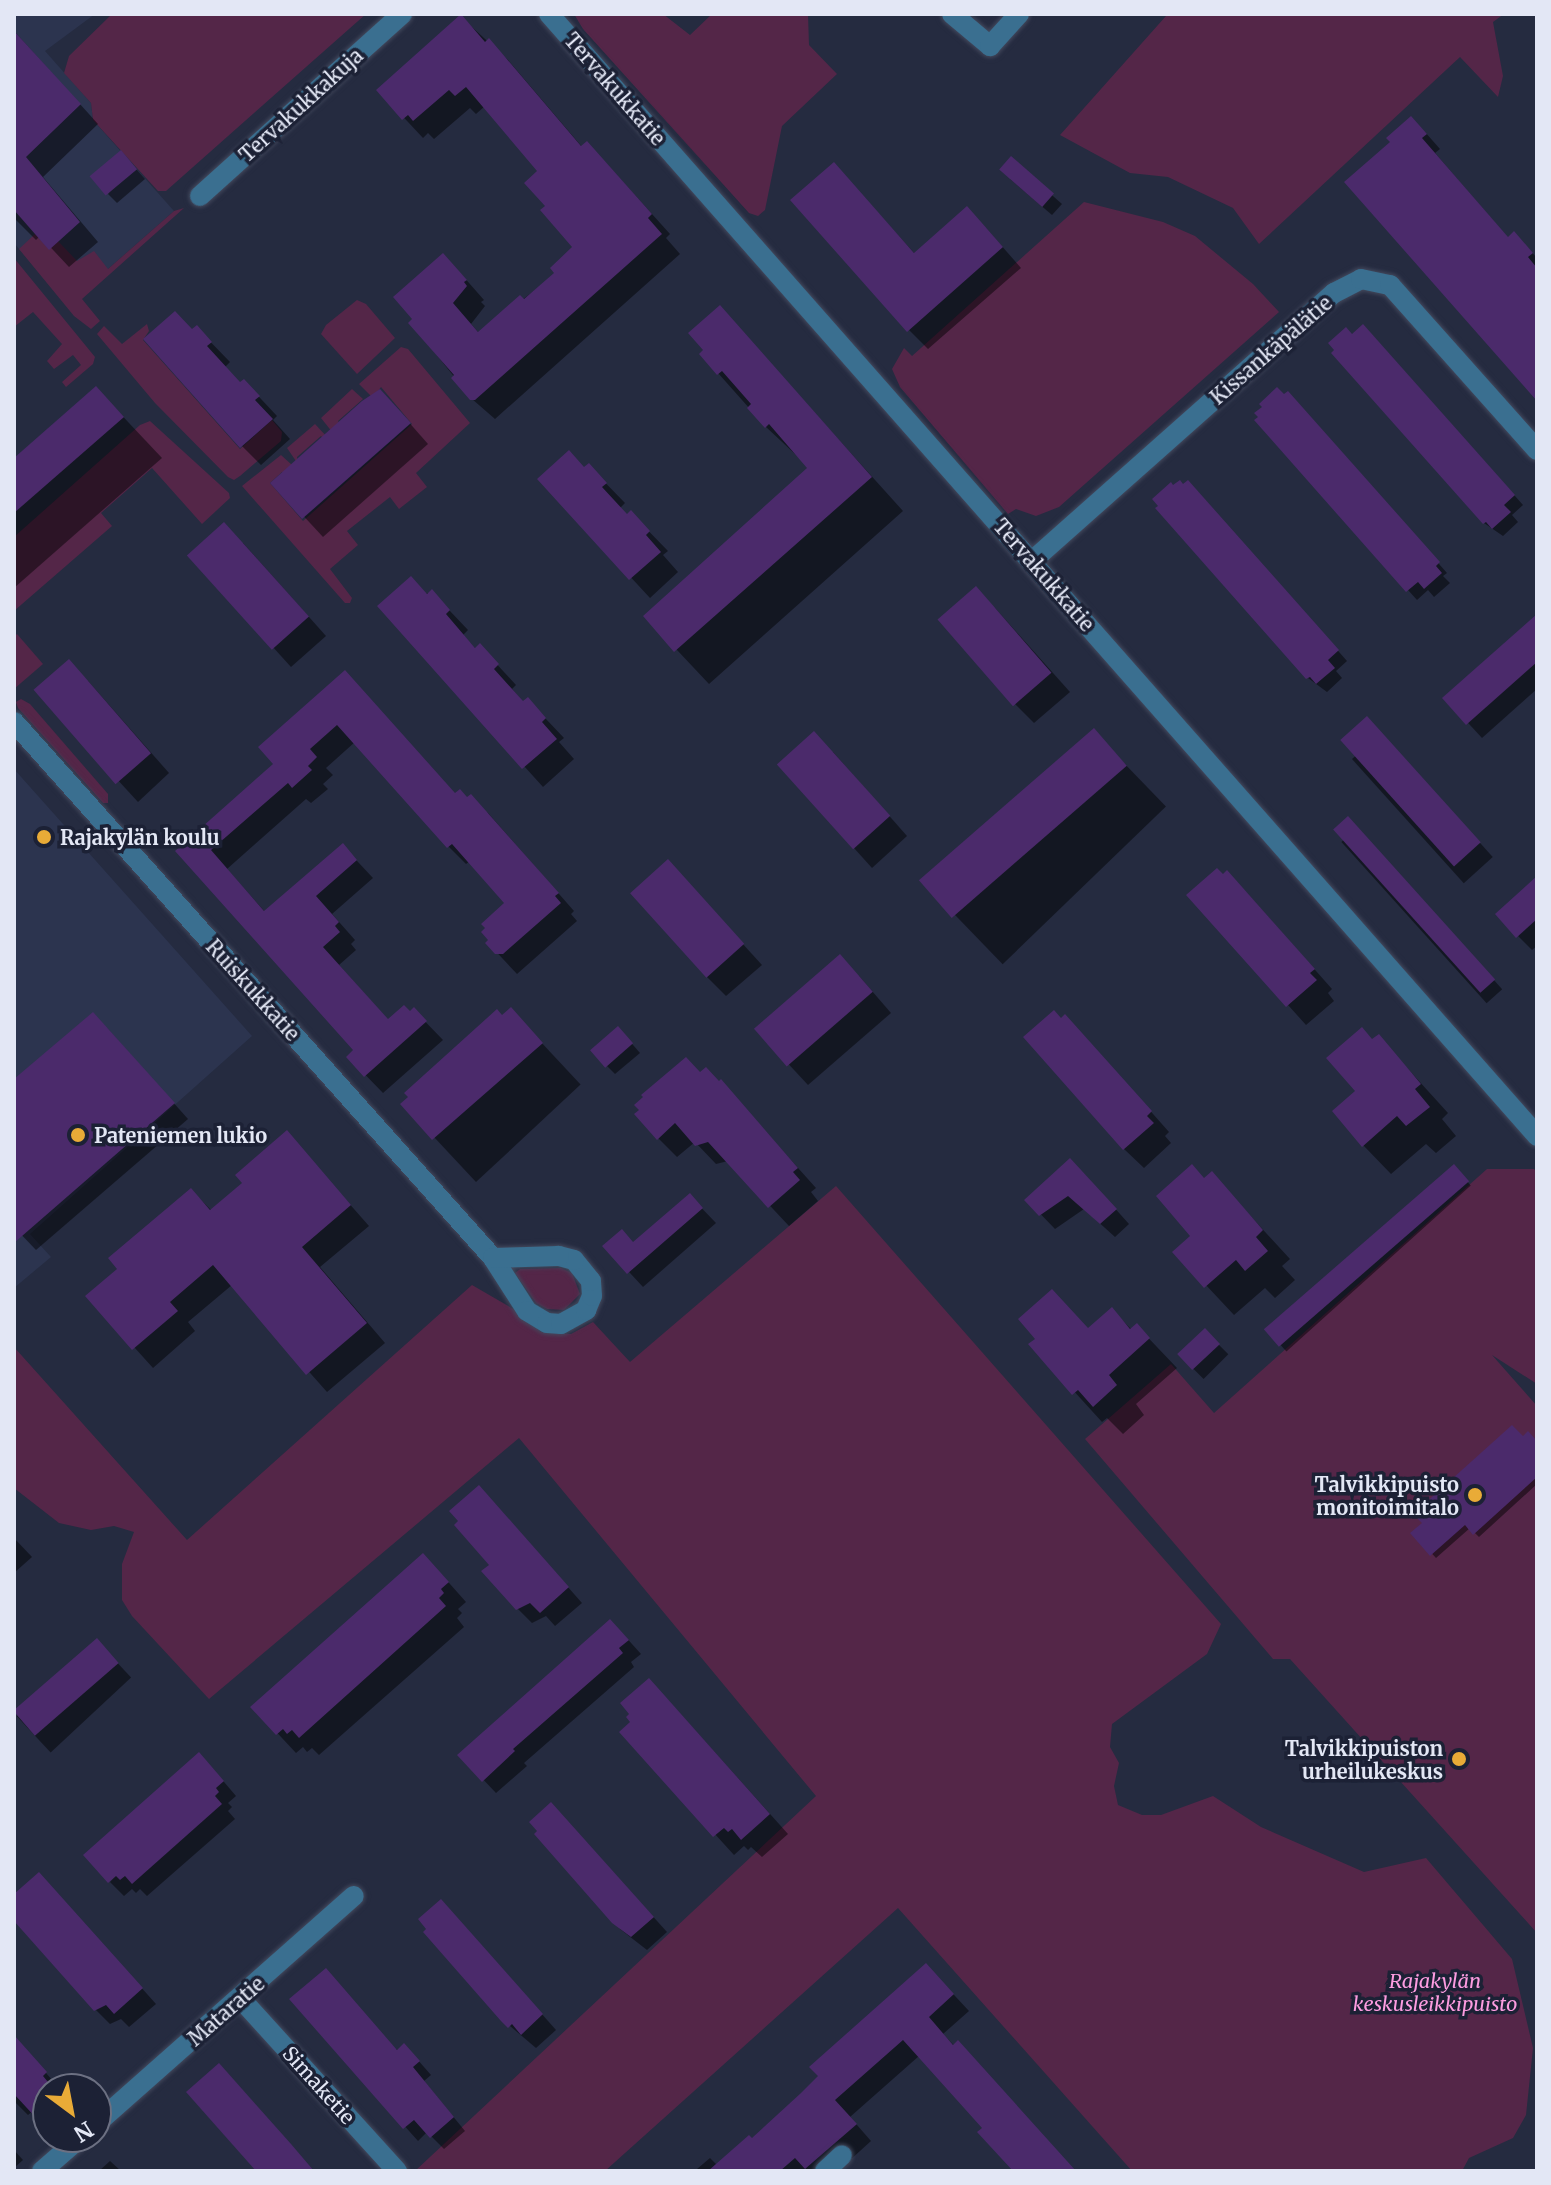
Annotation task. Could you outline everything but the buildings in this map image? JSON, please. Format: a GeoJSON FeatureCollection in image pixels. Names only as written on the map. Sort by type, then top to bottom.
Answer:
{"type":"FeatureCollection","features":[{"type":"Feature","properties":{"kind":"street","name":"Tervakukkakuja"},"geometry":{"type":"LineString","coordinates":[[200,196],[402,14]]}},
{"type":"Feature","properties":{"kind":"street","name":"Tervakukkatie"},"geometry":{"type":"LineString","coordinates":[[549,14],[1537,1136]]}},
{"type":"Feature","properties":{"kind":"street"},"geometry":{"type":"LineString","coordinates":[[952,14],[990,46],[1019,14]]}},
{"type":"Feature","properties":{"kind":"street","name":"Kissankäpälätie"},"geometry":{"type":"LineString","coordinates":[[1032,561],[1334,293],[1361,279],[1390,285],[1537,450]]}},
{"type":"Feature","properties":{"kind":"street","name":"Ruiskukkatie"},"geometry":{"type":"LineString","coordinates":[[14,722],[493,1258],[527,1311],[540,1320],[561,1324],[586,1310],[592,1296],[591,1281],[574,1260],[559,1256],[493,1258]]}},
{"type":"Feature","properties":{"kind":"street","name":"Mataratie"},"geometry":{"type":"LineString","coordinates":[[112,2110],[354,1896]]}},
{"type":"Feature","properties":{"kind":"street","name":"Simaketie"},"geometry":{"type":"LineString","coordinates":[[241,1999],[397,2171]]}},
{"type":"Feature","properties":{"kind":"street"},"geometry":{"type":"LineString","coordinates":[[42,2171],[63,2153]]}},
{"type":"Feature","properties":{"kind":"street"},"geometry":{"type":"LineString","coordinates":[[825,2171],[842,2155]]}},
{"type":"Feature","properties":{"kind":"shaded area"},"geometry":{"type":"Polygon","coordinates":[[[14,14],[95,14],[45,51],[91,103],[93,120],[174,211],[67,305],[14,243],[14,14]]]}},
{"type":"Feature","properties":{"kind":"shaded area","name":"Pateniemen lukio"},"geometry":{"type":"Polygon","coordinates":[[[14,769],[252,1036],[30,1234],[51,1257],[14,1288],[14,769]]]}},
{"type":"Feature","properties":{"kind":"green space"},"geometry":{"type":"Polygon","coordinates":[[[112,14],[366,14],[166,191],[158,191],[93,120],[91,103],[64,73],[69,56],[112,14]]]}},
{"type":"Feature","properties":{"kind":"green space"},"geometry":{"type":"Polygon","coordinates":[[[574,14],[663,14],[690,35],[712,14],[808,14],[809,45],[837,74],[782,126],[765,210],[758,216],[749,213],[583,29],[574,14]]]}},
{"type":"Feature","properties":{"kind":"green space"},"geometry":{"type":"Polygon","coordinates":[[[1164,14],[1504,14],[1493,22],[1503,76],[1498,97],[1460,57],[1259,244],[1233,208],[1168,177],[1130,173],[1060,135],[1166,16],[1164,14]]]}},
{"type":"Feature","properties":{"kind":"green space"},"geometry":{"type":"Polygon","coordinates":[[[1084,202],[1163,222],[1195,236],[1253,284],[1279,312],[1059,507],[1036,516],[1016,509],[1008,514],[900,387],[892,369],[904,348],[912,356],[1084,202]]]}},
{"type":"Feature","properties":{"kind":"green space"},"geometry":{"type":"Polygon","coordinates":[[[184,208],[82,299],[100,321],[91,329],[74,316],[19,249],[35,234],[49,249],[58,241],[77,261],[94,251],[108,269],[174,211],[184,208]]]}},
{"type":"Feature","properties":{"kind":"green space"},"geometry":{"type":"Polygon","coordinates":[[[14,258],[95,357],[93,364],[66,387],[62,382],[81,365],[73,355],[54,369],[47,361],[62,344],[33,312],[14,327],[14,258]]]}},
{"type":"Feature","properties":{"kind":"green space"},"geometry":{"type":"Polygon","coordinates":[[[357,300],[366,304],[395,338],[357,374],[321,334],[326,325],[357,300]]]}},
{"type":"Feature","properties":{"kind":"green space"},"geometry":{"type":"Polygon","coordinates":[[[147,324],[149,331],[143,340],[240,449],[272,420],[282,432],[281,441],[234,480],[155,403],[97,334],[104,326],[122,344],[147,324]]]}},
{"type":"Feature","properties":{"kind":"green space"},"geometry":{"type":"Polygon","coordinates":[[[401,347],[408,349],[470,423],[416,473],[427,487],[399,509],[390,497],[347,531],[358,545],[330,569],[352,598],[350,603],[345,603],[242,486],[281,455],[292,465],[287,476],[282,472],[270,483],[303,521],[412,424],[381,387],[373,398],[359,384],[401,347]]]}},
{"type":"Feature","properties":{"kind":"green space"},"geometry":{"type":"Polygon","coordinates":[[[352,389],[363,399],[338,421],[341,426],[333,433],[321,418],[352,389]]]}},
{"type":"Feature","properties":{"kind":"green space"},"geometry":{"type":"Polygon","coordinates":[[[150,421],[229,493],[230,498],[202,524],[152,468],[101,513],[112,526],[14,611],[14,537],[140,425],[150,421]]]}},
{"type":"Feature","properties":{"kind":"green space"},"geometry":{"type":"Polygon","coordinates":[[[315,424],[328,438],[325,441],[321,436],[297,457],[298,464],[287,448],[315,424]]]}},
{"type":"Feature","properties":{"kind":"green space"},"geometry":{"type":"Polygon","coordinates":[[[17,634],[43,664],[14,689],[14,637],[17,634]]]}},
{"type":"Feature","properties":{"kind":"green space"},"geometry":{"type":"Polygon","coordinates":[[[21,699],[30,704],[108,794],[108,803],[103,803],[18,708],[16,702],[21,699]]]}},
{"type":"Feature","properties":{"kind":"green space"},"geometry":{"type":"Polygon","coordinates":[[[1487,1169],[1534,1169],[1537,1172],[1537,1384],[1492,1355],[1537,1406],[1537,1933],[1290,1659],[1273,1659],[1085,1439],[1171,1364],[1214,1413],[1487,1169]]]}},
{"type":"Feature","properties":{"kind":"green space","name":"Rajakylän keskusleikkipuisto"},"geometry":{"type":"Polygon","coordinates":[[[836,1186],[1221,1624],[1207,1654],[1112,1724],[1110,1747],[1119,1763],[1114,1786],[1118,1805],[1142,1815],[1161,1815],[1213,1796],[1261,1827],[1364,1872],[1426,1858],[1512,1959],[1533,2048],[1526,2115],[1513,2138],[1469,2158],[1462,2171],[1132,2171],[898,1908],[605,2171],[415,2171],[816,1796],[519,1438],[209,1699],[132,1616],[122,1600],[122,1564],[134,1532],[114,1526],[91,1530],[59,1523],[14,1488],[14,1347],[187,1540],[472,1285],[515,1310],[541,1332],[571,1334],[593,1322],[630,1362],[836,1186]]]}},
{"type":"Feature","properties":{"kind":"green space"},"geometry":{"type":"Polygon","coordinates":[[[561,1268],[572,1273],[580,1294],[564,1310],[547,1309],[536,1303],[515,1273],[520,1269],[561,1268]]]}},
{"type":"Feature","properties":{"kind":"place","name":"Rajakylän koulu"},"geometry":{"type":"Point","coordinates":[44,837]}},
{"type":"Feature","properties":{"kind":"place","name":"Pateniemen lukio"},"geometry":{"type":"Point","coordinates":[78,1135]}},
{"type":"Feature","properties":{"kind":"place","name":"Talvikkipuisto monitoimitalo"},"geometry":{"type":"Point","coordinates":[1475,1495]}},
{"type":"Feature","properties":{"kind":"place","name":"Talvikkipuiston urheilukeskus"},"geometry":{"type":"Point","coordinates":[1459,1759]}}]}
